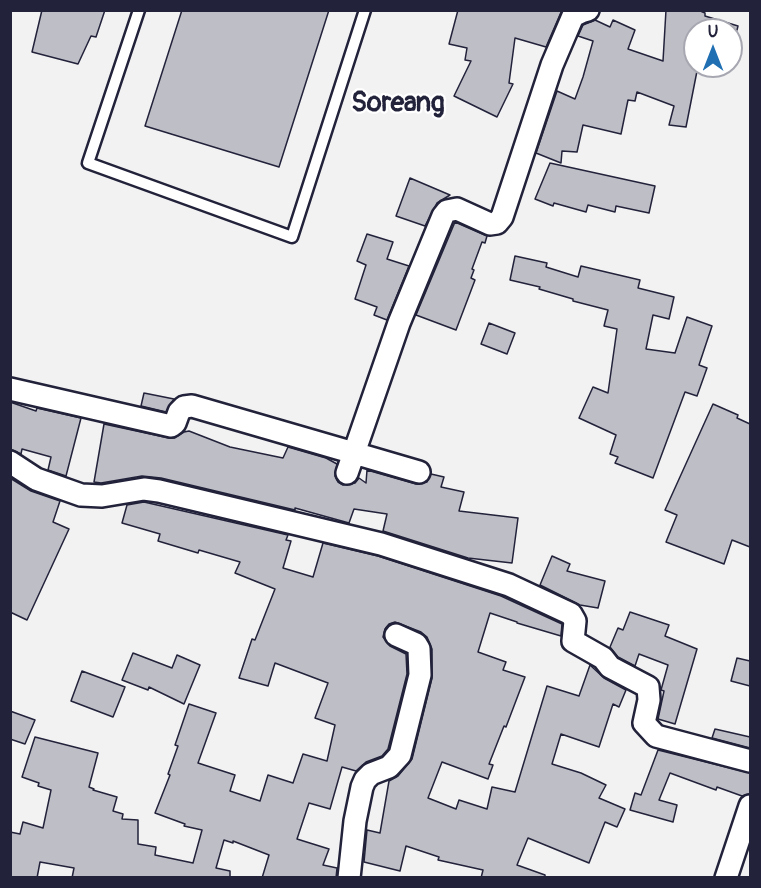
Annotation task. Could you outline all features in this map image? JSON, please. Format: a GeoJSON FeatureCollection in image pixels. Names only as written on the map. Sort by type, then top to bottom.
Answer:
{"type":"FeatureCollection","features":[{"type":"Feature","properties":{"kind":"street"},"geometry":{"type":"LineString","coordinates":[[347,473],[399,323],[443,216],[447,211],[457,209],[490,224],[497,223],[502,217],[552,65],[578,12]]}},
{"type":"Feature","properties":{"kind":"street"},"geometry":{"type":"LineString","coordinates":[[10,389],[171,426],[184,407],[192,406],[419,472]]}},
{"type":"Feature","properties":{"kind":"street"},"geometry":{"type":"LineString","coordinates":[[10,462],[36,479],[81,495],[102,496],[144,489],[159,491],[381,544],[508,585],[571,614],[575,621],[573,641],[603,658],[610,667],[648,687],[649,700],[644,723],[656,736],[750,761]]}},
{"type":"Feature","properties":{"kind":"street"},"geometry":{"type":"LineString","coordinates":[[349,878],[355,821],[362,787],[365,780],[372,774],[389,767],[400,755],[420,675],[419,649],[416,644],[396,635]]}},
{"type":"Feature","properties":{"kind":"street"},"geometry":{"type":"LineString","coordinates":[[726,878],[750,807]]}},
{"type":"Feature","properties":{"kind":"lane"},"geometry":{"type":"LineString","coordinates":[[139,10],[88,163],[292,237],[365,10]]}},
{"type":"Feature","properties":{"kind":"building"},"geometry":{"type":"Polygon","coordinates":[[[42,10],[105,10],[96,37],[91,36],[78,64],[32,52],[42,10]]]}},
{"type":"Feature","properties":{"kind":"building"},"geometry":{"type":"Polygon","coordinates":[[[182,10],[329,10],[279,167],[145,126],[182,10]]]}},
{"type":"Feature","properties":{"kind":"building"},"geometry":{"type":"Polygon","coordinates":[[[458,10],[562,10],[546,47],[515,38],[509,83],[513,84],[497,117],[454,96],[471,61],[465,60],[467,48],[449,44],[458,10]]]}},
{"type":"Feature","properties":{"kind":"building"},"geometry":{"type":"Polygon","coordinates":[[[666,10],[698,10],[712,18],[683,18],[683,78],[696,78],[686,127],[669,125],[674,106],[637,92],[635,101],[628,100],[621,134],[583,125],[577,152],[562,151],[561,163],[536,153],[557,91],[575,99],[593,41],[578,36],[583,25],[595,20],[610,27],[613,20],[635,30],[628,49],[663,61],[666,10]]]}},
{"type":"Feature","properties":{"kind":"building"},"geometry":{"type":"Polygon","coordinates":[[[550,163],[655,186],[649,213],[616,206],[615,212],[588,205],[586,212],[554,203],[553,206],[535,199],[550,163]]]}},
{"type":"Feature","properties":{"kind":"building"},"geometry":{"type":"Polygon","coordinates":[[[410,178],[450,195],[437,203],[425,226],[396,216],[410,178]]]}},
{"type":"Feature","properties":{"kind":"building"},"geometry":{"type":"Polygon","coordinates":[[[455,222],[487,236],[485,243],[482,242],[472,269],[474,270],[471,278],[475,280],[456,330],[416,315],[455,222]]]}},
{"type":"Feature","properties":{"kind":"building"},"geometry":{"type":"Polygon","coordinates":[[[367,234],[393,242],[387,259],[409,266],[387,320],[374,315],[377,307],[355,299],[366,265],[357,261],[367,234]]]}},
{"type":"Feature","properties":{"kind":"building"},"geometry":{"type":"Polygon","coordinates":[[[515,256],[547,263],[546,267],[578,277],[581,266],[640,280],[638,288],[674,297],[669,319],[653,315],[646,349],[675,353],[687,317],[712,326],[699,365],[707,368],[697,396],[685,392],[653,478],[615,463],[618,457],[610,454],[616,435],[579,418],[593,387],[608,393],[617,329],[604,326],[608,310],[573,301],[573,299],[539,289],[540,287],[510,280],[515,256]]]}},
{"type":"Feature","properties":{"kind":"building"},"geometry":{"type":"Polygon","coordinates":[[[489,323],[515,333],[507,354],[481,344],[489,323]]]}},
{"type":"Feature","properties":{"kind":"building"},"geometry":{"type":"Polygon","coordinates":[[[144,393],[174,399],[166,412],[141,406],[144,393]]]}},
{"type":"Feature","properties":{"kind":"building"},"geometry":{"type":"Polygon","coordinates":[[[10,402],[36,411],[37,408],[81,418],[66,476],[48,470],[51,457],[22,449],[21,454],[10,449],[10,402]]]}},
{"type":"Feature","properties":{"kind":"building"},"geometry":{"type":"Polygon","coordinates":[[[713,404],[738,415],[737,418],[750,424],[750,547],[732,540],[724,564],[666,542],[677,515],[665,510],[713,404]]]}},
{"type":"Feature","properties":{"kind":"building"},"geometry":{"type":"Polygon","coordinates":[[[104,424],[169,438],[189,431],[230,447],[283,458],[288,447],[326,458],[337,464],[335,476],[343,485],[355,483],[359,478],[366,483],[367,470],[416,484],[427,482],[431,474],[444,477],[441,487],[464,492],[459,511],[518,518],[512,563],[468,558],[383,531],[387,514],[354,509],[349,523],[295,508],[295,510],[161,478],[142,476],[101,483],[94,482],[104,424]]]}},
{"type":"Feature","properties":{"kind":"building"},"geometry":{"type":"Polygon","coordinates":[[[10,478],[31,491],[60,501],[53,522],[69,529],[27,620],[10,612],[10,478]]]}},
{"type":"Feature","properties":{"kind":"building"},"geometry":{"type":"Polygon","coordinates":[[[144,502],[288,535],[286,540],[291,541],[283,568],[313,577],[323,543],[378,556],[501,596],[562,624],[561,636],[490,613],[478,652],[506,662],[503,670],[525,677],[489,764],[493,765],[488,779],[442,762],[428,798],[456,809],[459,800],[487,809],[492,787],[515,792],[547,686],[579,696],[590,665],[604,678],[626,690],[619,707],[613,704],[599,747],[561,734],[552,764],[581,773],[606,785],[599,798],[625,809],[617,827],[605,822],[589,863],[528,838],[517,865],[545,875],[545,878],[481,878],[483,870],[438,860],[439,857],[406,846],[400,871],[364,862],[367,830],[380,833],[389,781],[398,776],[412,759],[432,678],[432,649],[427,637],[421,632],[395,622],[389,624],[385,629],[383,637],[390,646],[406,654],[407,674],[388,749],[382,756],[366,762],[356,771],[342,767],[330,809],[309,803],[297,839],[329,849],[323,865],[337,868],[336,878],[262,878],[269,855],[233,841],[233,843],[224,840],[216,868],[230,871],[230,878],[72,878],[74,868],[40,862],[37,878],[10,878],[10,832],[20,834],[23,822],[43,828],[51,790],[22,777],[35,737],[98,753],[89,787],[117,797],[113,811],[123,814],[122,819],[138,820],[138,844],[156,847],[155,855],[193,863],[202,830],[184,826],[185,824],[155,813],[170,775],[168,774],[178,746],[175,745],[189,704],[216,713],[198,763],[235,775],[230,791],[260,801],[268,775],[293,783],[303,754],[327,761],[335,725],[315,718],[328,683],[275,663],[268,686],[239,678],[252,639],[255,640],[275,589],[235,573],[240,562],[158,541],[160,534],[122,523],[127,505],[144,502]]]}},
{"type":"Feature","properties":{"kind":"building"},"geometry":{"type":"Polygon","coordinates":[[[552,556],[570,564],[567,571],[605,581],[598,608],[580,605],[540,585],[552,556]]]}},
{"type":"Feature","properties":{"kind":"building"},"geometry":{"type":"Polygon","coordinates":[[[630,612],[669,625],[665,636],[697,649],[675,724],[658,719],[664,691],[661,690],[668,665],[639,654],[635,666],[618,657],[610,647],[618,628],[623,630],[630,612]]]}},
{"type":"Feature","properties":{"kind":"building"},"geometry":{"type":"Polygon","coordinates":[[[133,653],[172,668],[177,655],[200,665],[184,704],[149,687],[148,690],[122,680],[133,653]]]}},
{"type":"Feature","properties":{"kind":"building"},"geometry":{"type":"Polygon","coordinates":[[[737,658],[750,661],[750,686],[731,681],[737,658]]]}},
{"type":"Feature","properties":{"kind":"building"},"geometry":{"type":"Polygon","coordinates":[[[82,671],[125,687],[113,717],[71,701],[82,671]]]}},
{"type":"Feature","properties":{"kind":"building"},"geometry":{"type":"Polygon","coordinates":[[[10,711],[35,720],[25,744],[10,739],[10,711]]]}},
{"type":"Feature","properties":{"kind":"building"},"geometry":{"type":"Polygon","coordinates":[[[715,729],[750,737],[750,748],[712,738],[715,729]]]}},
{"type":"Feature","properties":{"kind":"building"},"geometry":{"type":"Polygon","coordinates":[[[658,750],[750,773],[750,794],[742,796],[717,787],[716,790],[670,773],[659,800],[677,805],[673,822],[630,810],[635,793],[641,795],[658,750]]]}},
{"type":"Feature","properties":{"kind":"district","name":"Soreang"},"geometry":{"type":"Point","coordinates":[398,104]}}]}
